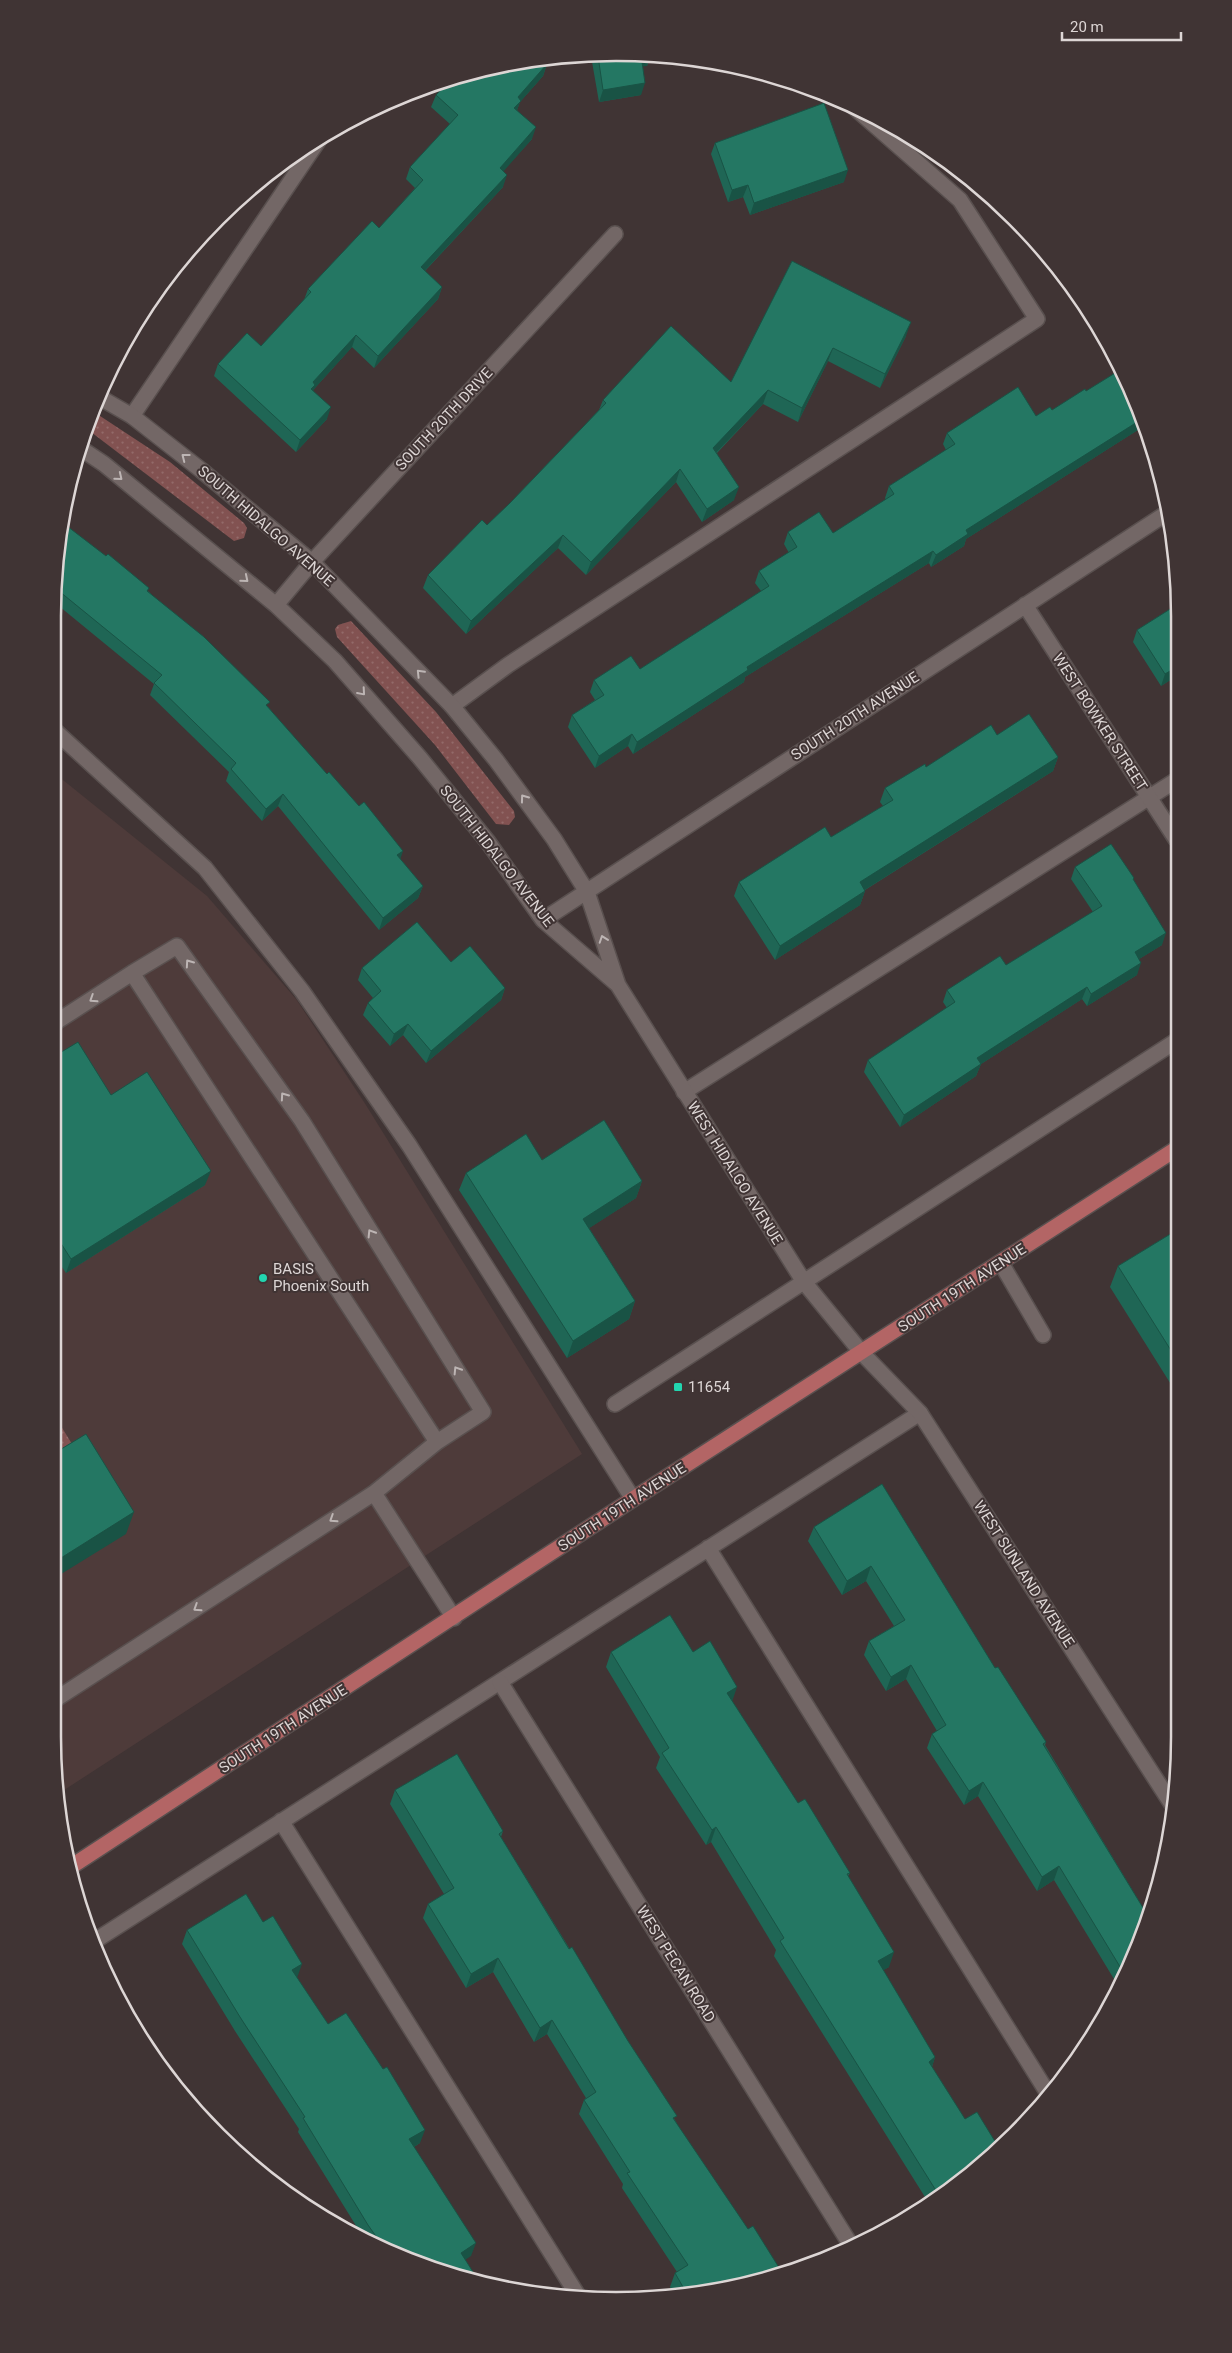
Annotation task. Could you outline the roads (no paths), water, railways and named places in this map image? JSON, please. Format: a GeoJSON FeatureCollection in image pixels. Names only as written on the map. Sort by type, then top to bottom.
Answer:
{"type":"FeatureCollection","features":[{"type":"Feature","properties":{"kind":"main road","name":"SOUTH 19TH AVENUE"},"geometry":{"type":"LineString","coordinates":[[76,1863],[634,1499],[1171,1152]]}},
{"type":"Feature","properties":{"kind":"street"},"geometry":{"type":"LineString","coordinates":[[452,706],[508,665],[1037,319],[960,200],[876,127]]}},
{"type":"Feature","properties":{"kind":"street"},"geometry":{"type":"LineString","coordinates":[[132,416],[309,154]]}},
{"type":"Feature","properties":{"kind":"street","name":"SOUTH 20TH DRIVE"},"geometry":{"type":"LineString","coordinates":[[276,605],[312,562],[615,234]]}},
{"type":"Feature","properties":{"kind":"street","name":"SOUTH HIDALGO AVENUE"},"geometry":{"type":"LineString","coordinates":[[105,399],[132,416],[201,470],[312,562],[452,706],[496,760],[554,839],[586,892],[618,985]]}},
{"type":"Feature","properties":{"kind":"street","name":"SOUTH HIDALGO AVENUE"},"geometry":{"type":"LineString","coordinates":[[86,452],[104,464],[276,605],[335,661],[420,758],[488,842],[543,920],[618,985]]}},
{"type":"Feature","properties":{"kind":"street","name":"SOUTH 20TH AVENUE"},"geometry":{"type":"LineString","coordinates":[[543,920],[1161,517]]}},
{"type":"Feature","properties":{"kind":"street","name":"WEST BOWKER STREET"},"geometry":{"type":"LineString","coordinates":[[1025,605],[1171,831]]}},
{"type":"Feature","properties":{"kind":"street"},"geometry":{"type":"LineString","coordinates":[[61,736],[204,868],[302,991],[409,1145],[634,1499]]}},
{"type":"Feature","properties":{"kind":"street"},"geometry":{"type":"LineString","coordinates":[[684,1092],[1171,784]]}},
{"type":"Feature","properties":{"kind":"street"},"geometry":{"type":"LineString","coordinates":[[61,1019],[176,946],[302,1121],[483,1412],[437,1442],[374,1493],[61,1695]]}},
{"type":"Feature","properties":{"kind":"street"},"geometry":{"type":"LineString","coordinates":[[132,974],[437,1442]]}},
{"type":"Feature","properties":{"kind":"street","name":"WEST HIDALGO AVENUE"},"geometry":{"type":"LineString","coordinates":[[618,985],[804,1282],[862,1353]]}},
{"type":"Feature","properties":{"kind":"street"},"geometry":{"type":"LineString","coordinates":[[615,1404],[1171,1044]]}},
{"type":"Feature","properties":{"kind":"street"},"geometry":{"type":"LineString","coordinates":[[1001,1263],[1043,1335]]}},
{"type":"Feature","properties":{"kind":"street","name":"WEST SUNLAND AVENUE"},"geometry":{"type":"LineString","coordinates":[[862,1353],[920,1413],[1168,1793]]}},
{"type":"Feature","properties":{"kind":"street"},"geometry":{"type":"LineString","coordinates":[[99,1938],[920,1413]]}},
{"type":"Feature","properties":{"kind":"street"},"geometry":{"type":"LineString","coordinates":[[374,1493],[454,1618]]}},
{"type":"Feature","properties":{"kind":"street"},"geometry":{"type":"LineString","coordinates":[[708,1548],[1045,2088]]}},
{"type":"Feature","properties":{"kind":"street","name":"WEST PECAN ROAD"},"geometry":{"type":"LineString","coordinates":[[500,1682],[848,2241]]}},
{"type":"Feature","properties":{"kind":"street"},"geometry":{"type":"LineString","coordinates":[[281,1821],[575,2290]]}},
{"type":"Feature","properties":{"kind":"place","name":"BASIS Phoenix South"},"geometry":{"type":"Point","coordinates":[263,1278]}},
{"type":"Feature","properties":{"kind":"place","name":"11654"},"geometry":{"type":"Point","coordinates":[678,1387]}}]}
